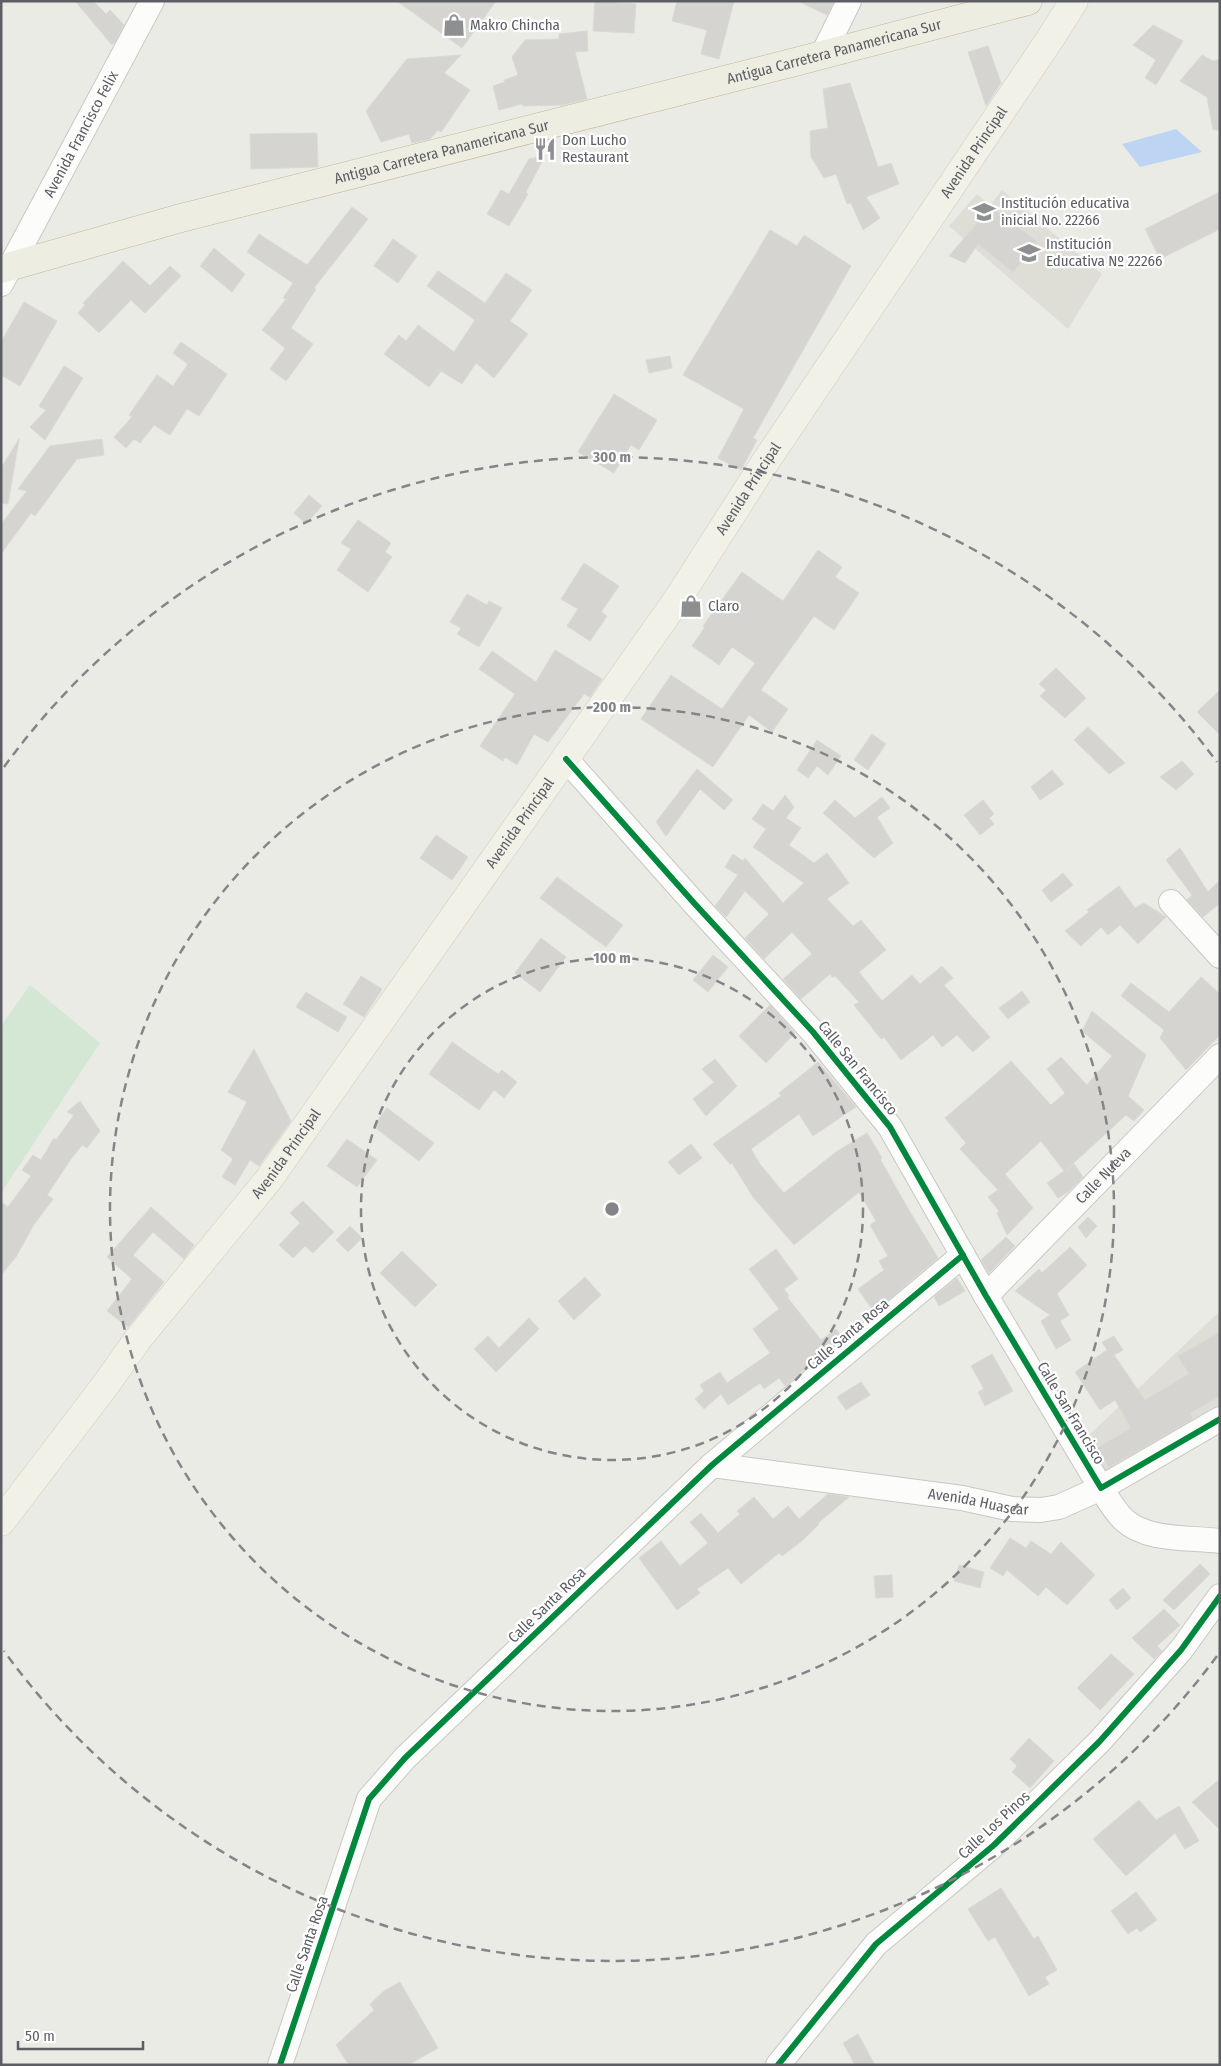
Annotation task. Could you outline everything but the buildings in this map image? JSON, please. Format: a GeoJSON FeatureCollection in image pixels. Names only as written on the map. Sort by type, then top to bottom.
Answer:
{"type":"FeatureCollection","features":[{"type":"Feature","properties":{"kind":"highway","name":"Antigua Carretera Panamericana Sur"},"geometry":{"type":"LineString","coordinates":[[4,274],[181,218],[1028,1]]}},
{"type":"Feature","properties":{"kind":"main road","name":"Avenida Principal"},"geometry":{"type":"LineString","coordinates":[[1,1522],[138,1340],[269,1179],[566,759],[677,600],[764,464],[1074,1]]}},
{"type":"Feature","properties":{"kind":"street","name":"Avenida Francisco Felix"},"geometry":{"type":"LineString","coordinates":[[4,274],[152,1]]}},
{"type":"Feature","properties":{"kind":"street"},"geometry":{"type":"LineString","coordinates":[[823,54],[849,1]]}},
{"type":"Feature","properties":{"kind":"street","name":"Calle San Francisco"},"geometry":{"type":"LineString","coordinates":[[566,759],[825,1046],[890,1127],[986,1296],[1101,1488]]}},
{"type":"Feature","properties":{"kind":"street"},"geometry":{"type":"LineString","coordinates":[[1171,902],[1220,956]]}},
{"type":"Feature","properties":{"kind":"street","name":"Calle Nueva"},"geometry":{"type":"LineString","coordinates":[[986,1296],[1220,1056]]}},
{"type":"Feature","properties":{"kind":"street","name":"Calle Santa Rosa"},"geometry":{"type":"LineString","coordinates":[[280,2065],[369,1799],[405,1758],[712,1465],[963,1255]]}},
{"type":"Feature","properties":{"kind":"street","name":"Avenida Huascar"},"geometry":{"type":"LineString","coordinates":[[712,1465],[962,1498],[1012,1509],[1041,1510],[1059,1507],[1101,1488],[1220,1420]]}},
{"type":"Feature","properties":{"kind":"street"},"geometry":{"type":"LineString","coordinates":[[1101,1488],[1124,1520],[1140,1530],[1157,1535],[1220,1541]]}},
{"type":"Feature","properties":{"kind":"street","name":"Calle Los Pinos"},"geometry":{"type":"LineString","coordinates":[[778,2065],[876,1944],[994,1845],[1099,1742],[1181,1650],[1220,1596]]}},
{"type":"Feature","properties":{"kind":"shaded area","name":"Institución Educativa Nº 22266"},"geometry":{"type":"Polygon","coordinates":[[[1002,190],[1102,274],[1068,329],[949,226],[977,194],[990,205],[1002,190]]]}},
{"type":"Feature","properties":{"kind":"shaded area"},"geometry":{"type":"Polygon","coordinates":[[[1220,1311],[1220,1409],[1111,1473],[1102,1469],[1085,1439],[1220,1311]]]}},
{"type":"Feature","properties":{"kind":"green space"},"geometry":{"type":"Polygon","coordinates":[[[30,985],[100,1043],[1,1193],[1,1026],[30,985]]]}},
{"type":"Feature","properties":{"kind":"water"},"geometry":{"type":"Polygon","coordinates":[[[1176,129],[1202,152],[1140,167],[1122,144],[1176,129]]]}},
{"type":"Feature","properties":{"kind":"cycle path"},"geometry":{"type":"LineString","coordinates":[[566,759],[694,903],[813,1032],[890,1127],[986,1296],[1101,1488],[1220,1419]]}},
{"type":"Feature","properties":{"kind":"cycle path"},"geometry":{"type":"LineString","coordinates":[[280,2065],[369,1799],[405,1758],[712,1465],[963,1255]]}},
{"type":"Feature","properties":{"kind":"cycle path"},"geometry":{"type":"LineString","coordinates":[[778,2065],[876,1944],[994,1845],[1099,1742],[1181,1650],[1220,1596]]}},
{"type":"Feature","properties":{"kind":"place","name":"Makro Chincha"},"geometry":{"type":"Point","coordinates":[454,25]}},
{"type":"Feature","properties":{"kind":"place","name":"Don Lucho Restaurant"},"geometry":{"type":"Point","coordinates":[545,149]}},
{"type":"Feature","properties":{"kind":"place","name":"Institución educativa inicial No. 22266"},"geometry":{"type":"Point","coordinates":[984,212]}},
{"type":"Feature","properties":{"kind":"place","name":"Institución Educativa Nº 22266"},"geometry":{"type":"Point","coordinates":[1029,253]}},
{"type":"Feature","properties":{"kind":"place","name":"Claro"},"geometry":{"type":"Point","coordinates":[691,606]}}]}
